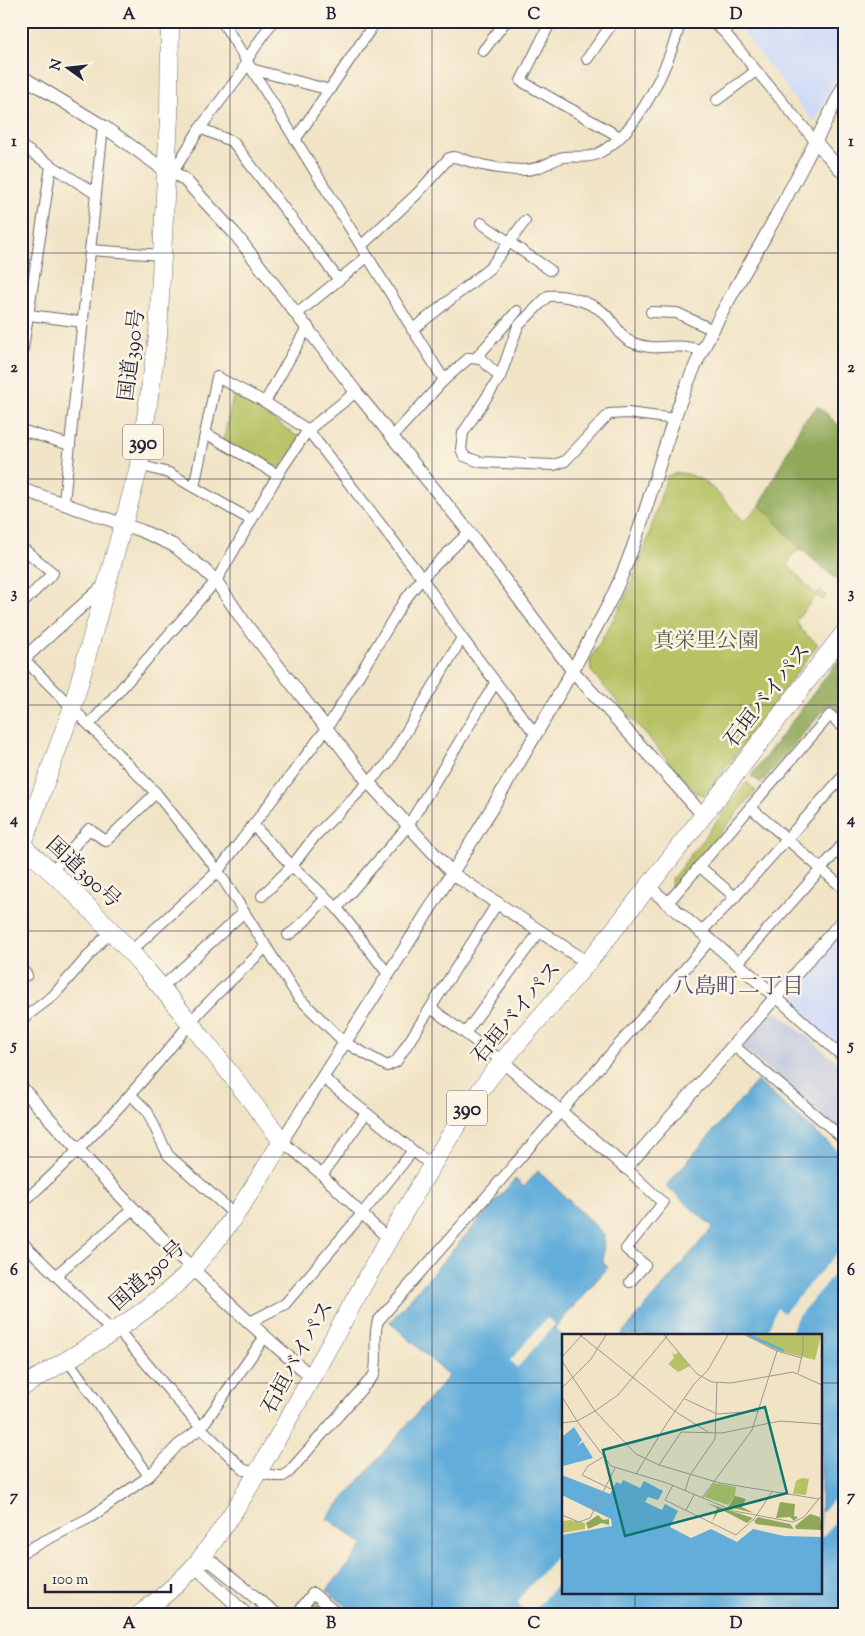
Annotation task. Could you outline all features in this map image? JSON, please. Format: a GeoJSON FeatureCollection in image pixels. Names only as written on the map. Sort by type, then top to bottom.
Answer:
{"type":"FeatureCollection","features":[{"type":"Feature","properties":{"kind":"highway","name":"国道390号"},"geometry":{"type":"LineString","coordinates":[[21,1388],[116,1331],[192,1270],[234,1214],[282,1141],[191,1022],[112,929],[52,871],[22,847],[72,709],[140,465],[158,336],[169,172],[170,21]]}},
{"type":"Feature","properties":{"kind":"highway","name":"石垣バイパス"},"geometry":{"type":"LineString","coordinates":[[139,1615],[165,1595],[198,1562],[257,1472],[388,1239],[467,1109],[502,1060],[588,962],[649,887],[702,815],[844,632]]}},
{"type":"Feature","properties":{"kind":"street"},"geometry":{"type":"LineString","coordinates":[[222,21],[444,380]]}},
{"type":"Feature","properties":{"kind":"street"},"geometry":{"type":"LineString","coordinates":[[169,172],[200,128],[249,65],[273,21]]}},
{"type":"Feature","properties":{"kind":"street"},"geometry":{"type":"LineString","coordinates":[[295,140],[376,21]]}},
{"type":"Feature","properties":{"kind":"street"},"geometry":{"type":"LineString","coordinates":[[483,51],[506,21]]}},
{"type":"Feature","properties":{"kind":"street"},"geometry":{"type":"LineString","coordinates":[[551,21],[521,81],[620,137]]}},
{"type":"Feature","properties":{"kind":"street"},"geometry":{"type":"LineString","coordinates":[[587,59],[614,21]]}},
{"type":"Feature","properties":{"kind":"street"},"geometry":{"type":"LineString","coordinates":[[361,246],[417,194],[449,158],[453,156],[482,165],[526,170],[544,167],[561,158],[586,158],[598,154],[620,137],[639,118],[675,44],[681,21]]}},
{"type":"Feature","properties":{"kind":"street"},"geometry":{"type":"LineString","coordinates":[[711,21],[724,32],[844,174]]}},
{"type":"Feature","properties":{"kind":"street"},"geometry":{"type":"LineString","coordinates":[[724,32],[734,21]]}},
{"type":"Feature","properties":{"kind":"street"},"geometry":{"type":"LineString","coordinates":[[249,65],[330,90]]}},
{"type":"Feature","properties":{"kind":"street"},"geometry":{"type":"LineString","coordinates":[[717,100],[756,71]]}},
{"type":"Feature","properties":{"kind":"street"},"geometry":{"type":"LineString","coordinates":[[21,76],[103,126],[169,172],[184,179],[236,235],[308,326],[356,392],[469,532],[572,670],[702,815]]}},
{"type":"Feature","properties":{"kind":"street"},"geometry":{"type":"LineString","coordinates":[[388,1239],[322,1175],[282,1141],[453,874],[536,736],[606,609],[630,556],[674,419],[702,352],[816,142],[844,85]]}},
{"type":"Feature","properties":{"kind":"street"},"geometry":{"type":"LineString","coordinates":[[64,502],[103,126]]}},
{"type":"Feature","properties":{"kind":"street"},"geometry":{"type":"LineString","coordinates":[[200,128],[233,142],[339,280]]}},
{"type":"Feature","properties":{"kind":"street"},"geometry":{"type":"LineString","coordinates":[[21,146],[96,194]]}},
{"type":"Feature","properties":{"kind":"street"},"geometry":{"type":"LineString","coordinates":[[21,361],[24,314],[52,166]]}},
{"type":"Feature","properties":{"kind":"street"},"geometry":{"type":"LineString","coordinates":[[412,330],[490,268],[525,220]]}},
{"type":"Feature","properties":{"kind":"street"},"geometry":{"type":"LineString","coordinates":[[481,223],[550,270]]}},
{"type":"Feature","properties":{"kind":"street"},"geometry":{"type":"LineString","coordinates":[[90,250],[162,254]]}},
{"type":"Feature","properties":{"kind":"street"},"geometry":{"type":"LineString","coordinates":[[298,313],[367,257]]}},
{"type":"Feature","properties":{"kind":"street"},"geometry":{"type":"LineString","coordinates":[[674,419],[628,413],[609,414],[561,464],[472,461],[460,449],[461,440],[500,377],[518,326],[548,296],[560,296],[602,311],[621,334],[632,343],[659,349],[682,345],[702,352]]}},
{"type":"Feature","properties":{"kind":"street"},"geometry":{"type":"LineString","coordinates":[[476,358],[517,311]]}},
{"type":"Feature","properties":{"kind":"street"},"geometry":{"type":"LineString","coordinates":[[651,312],[677,313],[713,330]]}},
{"type":"Feature","properties":{"kind":"street"},"geometry":{"type":"LineString","coordinates":[[24,314],[83,322]]}},
{"type":"Feature","properties":{"kind":"street"},"geometry":{"type":"LineString","coordinates":[[265,402],[308,326]]}},
{"type":"Feature","properties":{"kind":"street"},"geometry":{"type":"LineString","coordinates":[[392,436],[444,380],[469,358],[485,361],[500,377]]}},
{"type":"Feature","properties":{"kind":"street"},"geometry":{"type":"LineString","coordinates":[[194,487],[207,434],[217,377],[265,402],[308,430],[422,578],[462,638],[536,736]]}},
{"type":"Feature","properties":{"kind":"street"},"geometry":{"type":"LineString","coordinates":[[90,724],[216,581],[278,475],[308,430],[356,392]]}},
{"type":"Feature","properties":{"kind":"street"},"geometry":{"type":"LineString","coordinates":[[21,430],[70,445]]}},
{"type":"Feature","properties":{"kind":"street"},"geometry":{"type":"LineString","coordinates":[[207,434],[278,475]]}},
{"type":"Feature","properties":{"kind":"street"},"geometry":{"type":"LineString","coordinates":[[140,465],[169,473],[251,520]]}},
{"type":"Feature","properties":{"kind":"street"},"geometry":{"type":"LineString","coordinates":[[21,489],[64,502],[123,526],[142,531],[173,545],[202,568],[216,581],[244,622],[369,783],[453,874],[588,962]]}},
{"type":"Feature","properties":{"kind":"street"},"geometry":{"type":"LineString","coordinates":[[131,951],[218,871],[327,728],[404,601],[422,578],[469,532]]}},
{"type":"Feature","properties":{"kind":"street"},"geometry":{"type":"LineString","coordinates":[[21,547],[53,573],[21,605]]}},
{"type":"Feature","properties":{"kind":"street"},"geometry":{"type":"LineString","coordinates":[[106,584],[22,658],[72,709],[90,724],[156,794],[218,871],[243,913],[298,996],[344,1042],[387,1066],[396,1062],[498,902]]}},
{"type":"Feature","properties":{"kind":"street"},"geometry":{"type":"LineString","coordinates":[[262,896],[292,866],[315,836],[387,764],[462,638]]}},
{"type":"Feature","properties":{"kind":"street"},"geometry":{"type":"LineString","coordinates":[[337,908],[408,826],[495,683]]}},
{"type":"Feature","properties":{"kind":"street"},"geometry":{"type":"LineString","coordinates":[[672,898],[830,715],[844,728]]}},
{"type":"Feature","properties":{"kind":"street"},"geometry":{"type":"LineString","coordinates":[[22,1244],[116,1331],[201,1428],[244,1470],[283,1476],[289,1472],[374,1375],[377,1364],[374,1333],[378,1321],[561,1110],[735,897],[844,775]]}},
{"type":"Feature","properties":{"kind":"street"},"geometry":{"type":"LineString","coordinates":[[52,871],[89,829],[106,841],[156,794]]}},
{"type":"Feature","properties":{"kind":"street"},"geometry":{"type":"LineString","coordinates":[[750,807],[844,889]]}},
{"type":"Feature","properties":{"kind":"street"},"geometry":{"type":"LineString","coordinates":[[253,825],[292,866],[337,908],[388,974]]}},
{"type":"Feature","properties":{"kind":"street"},"geometry":{"type":"LineString","coordinates":[[737,964],[844,843]]}},
{"type":"Feature","properties":{"kind":"street"},"geometry":{"type":"LineString","coordinates":[[699,866],[735,897]]}},
{"type":"Feature","properties":{"kind":"street"},"geometry":{"type":"LineString","coordinates":[[649,887],[844,1058]]}},
{"type":"Feature","properties":{"kind":"street"},"geometry":{"type":"LineString","coordinates":[[288,935],[300,927],[308,915],[326,898]]}},
{"type":"Feature","properties":{"kind":"street"},"geometry":{"type":"LineString","coordinates":[[162,987],[243,913]]}},
{"type":"Feature","properties":{"kind":"street"},"geometry":{"type":"LineString","coordinates":[[626,1168],[844,919]]}},
{"type":"Feature","properties":{"kind":"street"},"geometry":{"type":"LineString","coordinates":[[21,1020],[53,996],[112,929]]}},
{"type":"Feature","properties":{"kind":"street"},"geometry":{"type":"LineString","coordinates":[[466,1032],[540,931]]}},
{"type":"Feature","properties":{"kind":"street"},"geometry":{"type":"LineString","coordinates":[[21,1204],[79,1152],[131,1095],[191,1022],[266,947]]}},
{"type":"Feature","properties":{"kind":"street"},"geometry":{"type":"LineString","coordinates":[[431,1008],[502,1060],[561,1110],[663,1203],[626,1249],[645,1265],[630,1282]]}},
{"type":"Feature","properties":{"kind":"street"},"geometry":{"type":"LineString","coordinates":[[733,1045],[844,1138]]}},
{"type":"Feature","properties":{"kind":"street"},"geometry":{"type":"LineString","coordinates":[[322,1077],[412,1152],[432,1166]]}},
{"type":"Feature","properties":{"kind":"street"},"geometry":{"type":"LineString","coordinates":[[21,1086],[79,1152],[192,1270],[264,1338],[312,1377]]}},
{"type":"Feature","properties":{"kind":"street"},"geometry":{"type":"LineString","coordinates":[[131,1095],[147,1111],[168,1155],[234,1214]]}},
{"type":"Feature","properties":{"kind":"street"},"geometry":{"type":"LineString","coordinates":[[322,1175],[366,1113]]}},
{"type":"Feature","properties":{"kind":"street"},"geometry":{"type":"LineString","coordinates":[[248,1323],[285,1304],[362,1215],[412,1152]]}},
{"type":"Feature","properties":{"kind":"street"},"geometry":{"type":"LineString","coordinates":[[56,1275],[134,1208]]}},
{"type":"Feature","properties":{"kind":"street"},"geometry":{"type":"LineString","coordinates":[[21,1553],[91,1517],[149,1476],[178,1446],[201,1428],[264,1338]]}},
{"type":"Feature","properties":{"kind":"street"},"geometry":{"type":"LineString","coordinates":[[67,1359],[149,1476]]}},
{"type":"Feature","properties":{"kind":"street"},"geometry":{"type":"LineString","coordinates":[[198,1562],[215,1573],[264,1615]]}},
{"type":"Feature","properties":{"kind":"street"},"geometry":{"type":"LineString","coordinates":[[198,1562],[200,1571],[247,1615]]}},
{"type":"Feature","properties":{"kind":"street"},"geometry":{"type":"LineString","coordinates":[[198,1562],[212,1562],[277,1615]]}},
{"type":"Feature","properties":{"kind":"street"},"geometry":{"type":"LineString","coordinates":[[296,1615],[314,1593],[339,1615]]}},
{"type":"Feature","properties":{"kind":"shaded area"},"geometry":{"type":"Polygon","coordinates":[[[734,21],[844,21],[844,60],[814,123],[734,21]]]}},
{"type":"Feature","properties":{"kind":"shaded area"},"geometry":{"type":"Polygon","coordinates":[[[844,926],[844,1050],[786,1002],[785,994],[844,926]]]}},
{"type":"Feature","properties":{"kind":"shaded area"},"geometry":{"type":"Polygon","coordinates":[[[775,1010],[844,1068],[844,1134],[742,1047],[775,1010]]]}},
{"type":"Feature","properties":{"kind":"green space"},"geometry":{"type":"Polygon","coordinates":[[[234,393],[300,438],[277,472],[223,441],[234,393]]]}},
{"type":"Feature","properties":{"kind":"green space"},"geometry":{"type":"Polygon","coordinates":[[[818,406],[844,430],[844,586],[801,549],[760,505],[802,423],[818,406]]]}},
{"type":"Feature","properties":{"kind":"green space","name":"真栄里公園"},"geometry":{"type":"Polygon","coordinates":[[[678,473],[688,474],[706,483],[744,521],[760,505],[801,549],[791,556],[788,565],[815,594],[821,590],[826,595],[823,600],[816,596],[796,621],[802,631],[818,644],[705,795],[696,793],[591,671],[590,660],[624,601],[645,548],[667,476],[678,473]]]}},
{"type":"Feature","properties":{"kind":"green space"},"geometry":{"type":"Polygon","coordinates":[[[840,658],[844,662],[844,716],[829,704],[761,783],[751,776],[840,658]]]}},
{"type":"Feature","properties":{"kind":"green space"},"geometry":{"type":"Polygon","coordinates":[[[747,782],[756,791],[673,889],[672,879],[747,782]]]}},
{"type":"Feature","properties":{"kind":"green space"},"geometry":{"type":"Polygon","coordinates":[[[315,1602],[330,1615],[305,1615],[315,1602]]]}},
{"type":"Feature","properties":{"kind":"water"},"geometry":{"type":"Polygon","coordinates":[[[757,1081],[844,1157],[844,1615],[356,1615],[327,1590],[364,1545],[327,1518],[449,1376],[390,1322],[515,1179],[524,1187],[538,1171],[604,1234],[603,1263],[608,1267],[554,1329],[562,1335],[562,1594],[822,1594],[822,1334],[622,1334],[713,1227],[666,1186],[757,1081]]]}},
{"type":"Feature","properties":{"kind":"pier"},"geometry":{"type":"Polygon","coordinates":[[[844,1245],[844,1262],[796,1319],[791,1334],[766,1334],[777,1308],[784,1313],[844,1245]]]}},
{"type":"Feature","properties":{"kind":"pier"},"geometry":{"type":"Polygon","coordinates":[[[547,1318],[555,1324],[517,1368],[510,1361],[547,1318]]]}},
{"type":"Feature","properties":{"kind":"pier"},"geometry":{"type":"Polygon","coordinates":[[[844,1487],[844,1513],[822,1537],[822,1512],[844,1487]]]}},
{"type":"Feature","properties":{"kind":"pier"},"geometry":{"type":"Polygon","coordinates":[[[562,1550],[562,1579],[535,1609],[527,1611],[522,1609],[518,1604],[521,1596],[562,1550]]]}},
{"type":"Feature","properties":{"kind":"district","name":"八島町二丁目"},"geometry":{"type":"Point","coordinates":[738,985]}}]}
